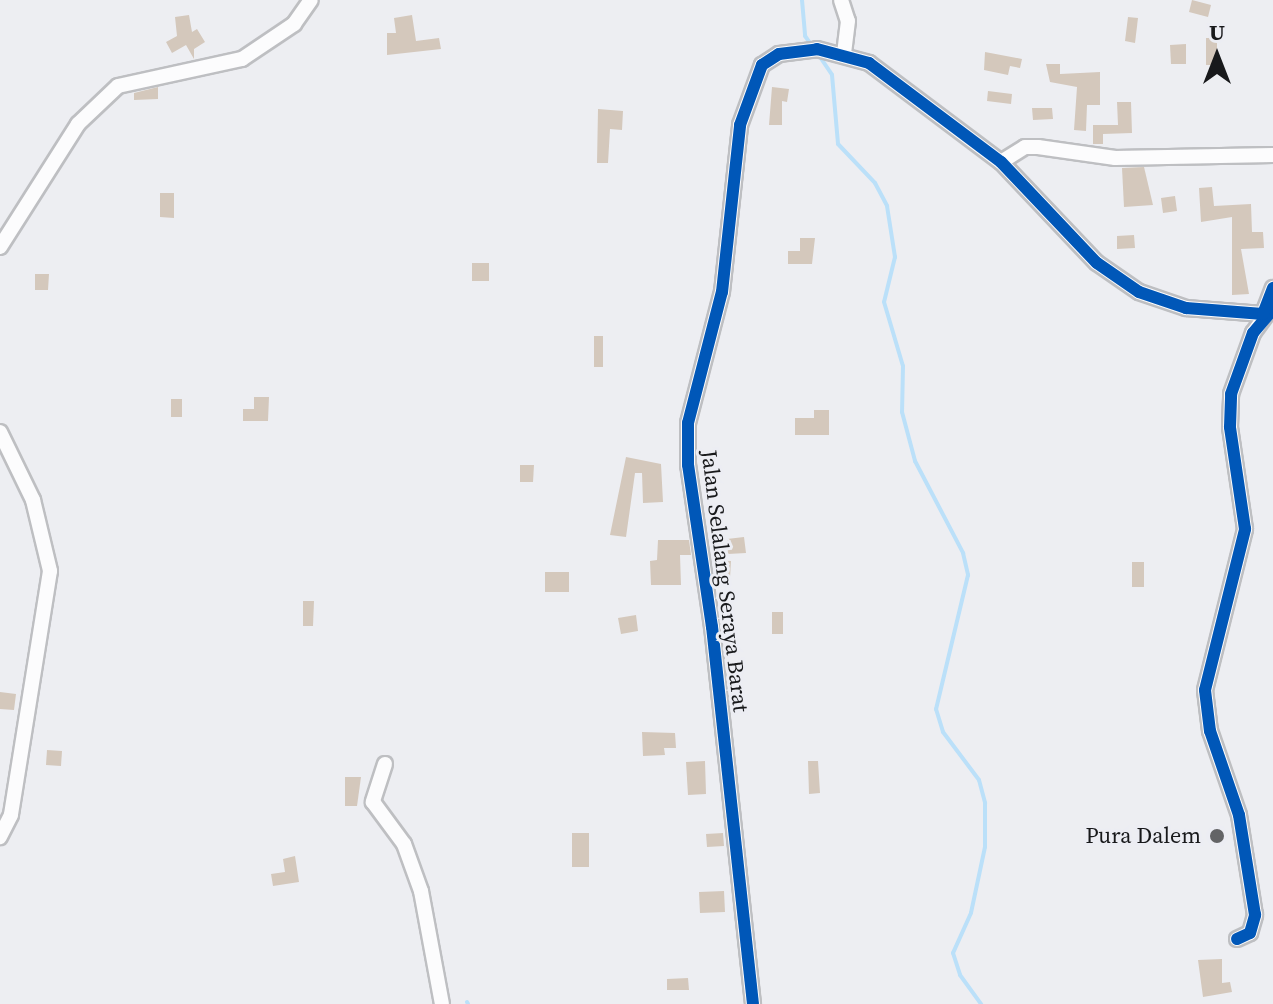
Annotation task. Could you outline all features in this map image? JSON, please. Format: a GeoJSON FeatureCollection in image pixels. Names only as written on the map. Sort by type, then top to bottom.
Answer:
{"type":"FeatureCollection","features":[{"type":"Feature","properties":{"kind":"street"},"geometry":{"type":"LineString","coordinates":[[0,247],[70,135],[118,86],[242,59],[294,24],[311,0]]}},
{"type":"Feature","properties":{"kind":"street"},"geometry":{"type":"LineString","coordinates":[[841,0],[848,21],[844,54],[869,63],[1001,162],[1097,263],[1139,292],[1186,308],[1268,312]]}},
{"type":"Feature","properties":{"kind":"street","name":"Jalan Selalang Seraya Barat"},"geometry":{"type":"LineString","coordinates":[[753,1004],[712,627],[688,465],[688,423],[722,292],[740,125],[750,90],[762,65],[779,54],[817,49],[844,54]]}},
{"type":"Feature","properties":{"kind":"street"},"geometry":{"type":"LineString","coordinates":[[1001,162],[1025,147],[1115,158],[1273,155]]}},
{"type":"Feature","properties":{"kind":"street"},"geometry":{"type":"LineString","coordinates":[[1237,939],[1250,933],[1255,915],[1239,815],[1210,731],[1205,690],[1245,529],[1230,427],[1231,394],[1268,312],[1273,288]]}},
{"type":"Feature","properties":{"kind":"street"},"geometry":{"type":"LineString","coordinates":[[0,432],[33,500],[50,571],[11,815],[0,837]]}},
{"type":"Feature","properties":{"kind":"street"},"geometry":{"type":"LineString","coordinates":[[385,764],[373,802],[404,844],[421,891],[442,1004]]}},
{"type":"Feature","properties":{"kind":"building"},"geometry":{"type":"Polygon","coordinates":[[[1192,0],[1211,5],[1208,17],[1189,12],[1192,0]]]}},
{"type":"Feature","properties":{"kind":"building"},"geometry":{"type":"Polygon","coordinates":[[[189,15],[192,32],[197,29],[205,42],[194,49],[194,59],[186,45],[172,53],[166,42],[177,36],[175,17],[189,15]]]}},
{"type":"Feature","properties":{"kind":"building"},"geometry":{"type":"Polygon","coordinates":[[[412,15],[416,41],[439,38],[441,49],[387,55],[387,33],[396,33],[394,18],[412,15]]]}},
{"type":"Feature","properties":{"kind":"building"},"geometry":{"type":"Polygon","coordinates":[[[1128,17],[1138,18],[1135,43],[1125,41],[1128,17]]]}},
{"type":"Feature","properties":{"kind":"building"},"geometry":{"type":"Polygon","coordinates":[[[1206,38],[1217,38],[1217,65],[1206,65],[1206,38]]]}},
{"type":"Feature","properties":{"kind":"building"},"geometry":{"type":"Polygon","coordinates":[[[1186,44],[1186,64],[1171,64],[1170,45],[1186,44]]]}},
{"type":"Feature","properties":{"kind":"building"},"geometry":{"type":"Polygon","coordinates":[[[985,52],[1022,59],[1020,68],[1010,66],[1008,75],[984,70],[985,52]]]}},
{"type":"Feature","properties":{"kind":"building"},"geometry":{"type":"Polygon","coordinates":[[[1046,64],[1060,64],[1060,74],[1100,72],[1100,105],[1087,105],[1086,131],[1074,130],[1077,87],[1050,82],[1046,64]]]}},
{"type":"Feature","properties":{"kind":"building"},"geometry":{"type":"Polygon","coordinates":[[[158,87],[158,99],[134,100],[134,93],[158,87]]]}},
{"type":"Feature","properties":{"kind":"building"},"geometry":{"type":"Polygon","coordinates":[[[772,87],[789,89],[787,102],[782,101],[782,125],[769,125],[772,87]]]}},
{"type":"Feature","properties":{"kind":"building"},"geometry":{"type":"Polygon","coordinates":[[[988,91],[1012,94],[1011,104],[987,101],[988,91]]]}},
{"type":"Feature","properties":{"kind":"building"},"geometry":{"type":"Polygon","coordinates":[[[1117,102],[1131,102],[1132,133],[1103,134],[1103,144],[1093,144],[1093,125],[1118,125],[1117,102]]]}},
{"type":"Feature","properties":{"kind":"building"},"geometry":{"type":"Polygon","coordinates":[[[1032,108],[1052,108],[1053,119],[1033,120],[1032,108]]]}},
{"type":"Feature","properties":{"kind":"building"},"geometry":{"type":"Polygon","coordinates":[[[598,109],[623,111],[622,130],[610,129],[608,163],[597,163],[598,109]]]}},
{"type":"Feature","properties":{"kind":"building"},"geometry":{"type":"Polygon","coordinates":[[[1144,167],[1153,205],[1124,207],[1122,168],[1144,167]]]}},
{"type":"Feature","properties":{"kind":"building"},"geometry":{"type":"Polygon","coordinates":[[[1212,187],[1214,206],[1251,204],[1252,232],[1263,232],[1264,248],[1241,249],[1249,294],[1232,295],[1232,217],[1201,222],[1199,188],[1212,187]]]}},
{"type":"Feature","properties":{"kind":"building"},"geometry":{"type":"Polygon","coordinates":[[[160,193],[174,193],[174,218],[160,217],[160,193]]]}},
{"type":"Feature","properties":{"kind":"building"},"geometry":{"type":"Polygon","coordinates":[[[1175,196],[1177,211],[1163,213],[1161,198],[1175,196]]]}},
{"type":"Feature","properties":{"kind":"building"},"geometry":{"type":"Polygon","coordinates":[[[1134,235],[1135,248],[1117,249],[1117,236],[1134,235]]]}},
{"type":"Feature","properties":{"kind":"building"},"geometry":{"type":"Polygon","coordinates":[[[800,238],[815,238],[812,264],[788,264],[788,251],[800,251],[800,238]]]}},
{"type":"Feature","properties":{"kind":"building"},"geometry":{"type":"Polygon","coordinates":[[[472,263],[489,263],[489,281],[472,281],[472,263]]]}},
{"type":"Feature","properties":{"kind":"building"},"geometry":{"type":"Polygon","coordinates":[[[35,274],[49,274],[48,290],[35,290],[35,274]]]}},
{"type":"Feature","properties":{"kind":"building"},"geometry":{"type":"Polygon","coordinates":[[[594,336],[603,336],[603,367],[594,367],[594,336]]]}},
{"type":"Feature","properties":{"kind":"building"},"geometry":{"type":"Polygon","coordinates":[[[254,397],[269,397],[268,421],[243,421],[243,409],[254,409],[254,397]]]}},
{"type":"Feature","properties":{"kind":"building"},"geometry":{"type":"Polygon","coordinates":[[[171,399],[182,399],[182,417],[171,417],[171,399]]]}},
{"type":"Feature","properties":{"kind":"building"},"geometry":{"type":"Polygon","coordinates":[[[814,410],[829,410],[829,435],[795,435],[795,418],[814,418],[814,410]]]}},
{"type":"Feature","properties":{"kind":"building"},"geometry":{"type":"Polygon","coordinates":[[[626,457],[661,464],[663,502],[643,503],[642,473],[635,473],[626,537],[610,535],[626,457]]]}},
{"type":"Feature","properties":{"kind":"building"},"geometry":{"type":"Polygon","coordinates":[[[520,465],[534,465],[533,482],[520,482],[520,465]]]}},
{"type":"Feature","properties":{"kind":"building"},"geometry":{"type":"Polygon","coordinates":[[[744,537],[746,553],[728,554],[727,539],[744,537]]]}},
{"type":"Feature","properties":{"kind":"building"},"geometry":{"type":"Polygon","coordinates":[[[658,540],[689,540],[691,555],[680,555],[681,585],[651,585],[650,561],[657,560],[658,540]]]}},
{"type":"Feature","properties":{"kind":"building"},"geometry":{"type":"Polygon","coordinates":[[[714,560],[731,561],[730,578],[715,577],[714,560]]]}},
{"type":"Feature","properties":{"kind":"building"},"geometry":{"type":"Polygon","coordinates":[[[1132,562],[1144,562],[1144,587],[1132,587],[1132,562]]]}},
{"type":"Feature","properties":{"kind":"building"},"geometry":{"type":"Polygon","coordinates":[[[545,572],[569,572],[569,592],[545,592],[545,572]]]}},
{"type":"Feature","properties":{"kind":"building"},"geometry":{"type":"Polygon","coordinates":[[[303,601],[314,601],[313,626],[303,626],[303,601]]]}},
{"type":"Feature","properties":{"kind":"building"},"geometry":{"type":"Polygon","coordinates":[[[772,612],[783,612],[783,634],[772,634],[772,612]]]}},
{"type":"Feature","properties":{"kind":"building"},"geometry":{"type":"Polygon","coordinates":[[[636,615],[638,631],[621,634],[618,618],[636,615]]]}},
{"type":"Feature","properties":{"kind":"building"},"geometry":{"type":"Polygon","coordinates":[[[0,692],[16,694],[14,710],[0,709],[0,692]]]}},
{"type":"Feature","properties":{"kind":"building"},"geometry":{"type":"Polygon","coordinates":[[[642,732],[675,733],[676,748],[664,748],[665,755],[643,756],[642,732]]]}},
{"type":"Feature","properties":{"kind":"building"},"geometry":{"type":"Polygon","coordinates":[[[47,750],[62,751],[61,766],[46,765],[47,750]]]}},
{"type":"Feature","properties":{"kind":"building"},"geometry":{"type":"Polygon","coordinates":[[[705,761],[706,794],[688,795],[686,762],[705,761]]]}},
{"type":"Feature","properties":{"kind":"building"},"geometry":{"type":"Polygon","coordinates":[[[808,761],[818,761],[820,793],[809,794],[808,761]]]}},
{"type":"Feature","properties":{"kind":"building"},"geometry":{"type":"Polygon","coordinates":[[[345,777],[361,777],[357,806],[345,806],[345,777]]]}},
{"type":"Feature","properties":{"kind":"building"},"geometry":{"type":"Polygon","coordinates":[[[572,833],[589,833],[589,867],[572,867],[572,833]]]}},
{"type":"Feature","properties":{"kind":"building"},"geometry":{"type":"Polygon","coordinates":[[[723,833],[724,846],[707,847],[706,834],[723,833]]]}},
{"type":"Feature","properties":{"kind":"building"},"geometry":{"type":"Polygon","coordinates":[[[295,856],[299,882],[273,886],[271,874],[285,872],[283,859],[295,856]]]}},
{"type":"Feature","properties":{"kind":"building"},"geometry":{"type":"Polygon","coordinates":[[[724,891],[725,912],[700,913],[699,892],[724,891]]]}},
{"type":"Feature","properties":{"kind":"building"},"geometry":{"type":"Polygon","coordinates":[[[1222,959],[1222,983],[1230,982],[1232,992],[1203,997],[1198,960],[1222,959]]]}},
{"type":"Feature","properties":{"kind":"building"},"geometry":{"type":"Polygon","coordinates":[[[688,978],[689,990],[667,990],[667,979],[688,978]]]}},
{"type":"Feature","properties":{"kind":"waterway"},"geometry":{"type":"LineString","coordinates":[[802,0],[805,36],[813,47]]}},
{"type":"Feature","properties":{"kind":"waterway"},"geometry":{"type":"LineString","coordinates":[[818,54],[832,75],[838,144],[875,183],[887,206],[895,257],[884,302],[903,366],[902,412],[915,461],[963,553],[968,575],[936,709],[943,732],[979,780],[985,803],[985,847],[971,913],[953,953],[960,975],[981,1004]]}},
{"type":"Feature","properties":{"kind":"cycle path"},"geometry":{"type":"LineString","coordinates":[[753,1004],[712,627],[688,465],[688,423],[722,292],[740,125],[762,65],[779,54],[817,49],[869,63],[1001,162],[1097,263],[1139,292],[1186,308],[1263,314],[1273,288]]}},
{"type":"Feature","properties":{"kind":"cycle path"},"geometry":{"type":"LineString","coordinates":[[1237,939],[1250,933],[1255,915],[1239,815],[1210,731],[1205,690],[1245,529],[1230,427],[1231,394],[1253,333],[1272,310]]}},
{"type":"Feature","properties":{"kind":"place","name":"Pura Dalem"},"geometry":{"type":"Point","coordinates":[1217,836]}}]}
